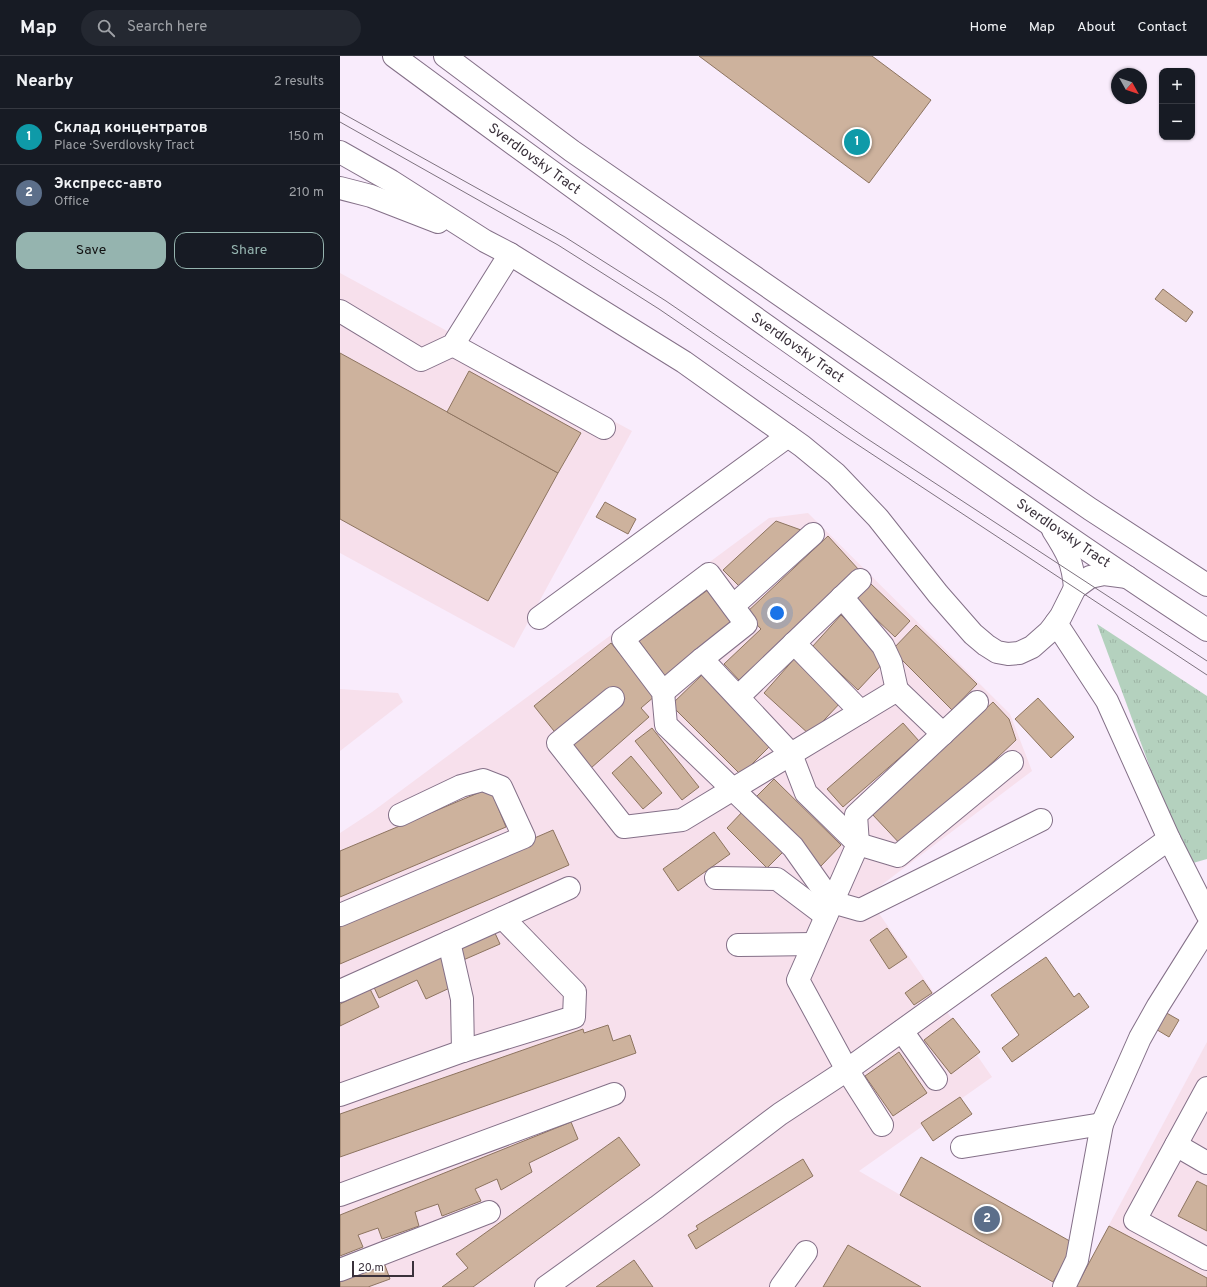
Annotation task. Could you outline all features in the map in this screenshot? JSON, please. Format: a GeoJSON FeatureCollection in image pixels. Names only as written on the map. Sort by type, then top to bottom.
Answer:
{"type":"FeatureCollection","features":[{"type":"Feature","properties":{"kind":"main road","name":"Sverdlovsky Tract"},"geometry":{"type":"LineString","coordinates":[[394,56],[595,204],[822,365],[1127,578],[1207,630]]}},
{"type":"Feature","properties":{"kind":"main road","name":"Sverdlovsky Tract"},"geometry":{"type":"LineString","coordinates":[[445,56],[572,151],[618,183],[1090,509],[1207,585]]}},
{"type":"Feature","properties":{"kind":"main road"},"geometry":{"type":"LineString","coordinates":[[340,152],[392,181],[485,241],[510,254],[684,362],[788,436],[836,474],[873,512],[938,594],[973,634],[997,652],[1008,654],[1019,653],[1032,647],[1049,632],[1056,623],[1075,588],[1090,577],[1111,574],[1127,578]]}},
{"type":"Feature","properties":{"kind":"main road"},"geometry":{"type":"LineString","coordinates":[[340,188],[371,196],[485,241]]}},
{"type":"Feature","properties":{"kind":"main road"},"geometry":{"type":"LineString","coordinates":[[340,311],[421,360],[453,345],[510,254]]}},
{"type":"Feature","properties":{"kind":"main road"},"geometry":{"type":"LineString","coordinates":[[453,345],[604,428]]}},
{"type":"Feature","properties":{"kind":"main road"},"geometry":{"type":"LineString","coordinates":[[539,618],[788,436]]}},
{"type":"Feature","properties":{"kind":"main road"},"geometry":{"type":"LineString","coordinates":[[1048,522],[1070,560],[1074,573],[1075,588]]}},
{"type":"Feature","properties":{"kind":"main road"},"geometry":{"type":"LineString","coordinates":[[733,606],[813,534]]}},
{"type":"Feature","properties":{"kind":"main road"},"geometry":{"type":"LineString","coordinates":[[664,692],[746,624],[709,574],[624,639],[664,692],[666,725],[793,847],[829,909]]}},
{"type":"Feature","properties":{"kind":"main road"},"geometry":{"type":"LineString","coordinates":[[738,697],[860,580]]}},
{"type":"Feature","properties":{"kind":"main road"},"geometry":{"type":"LineString","coordinates":[[842,597],[883,646],[891,662],[897,690],[943,734]]}},
{"type":"Feature","properties":{"kind":"main road"},"geometry":{"type":"LineString","coordinates":[[1056,623],[1107,701],[1169,839],[1207,914]]}},
{"type":"Feature","properties":{"kind":"main road"},"geometry":{"type":"LineString","coordinates":[[794,643],[861,712]]}},
{"type":"Feature","properties":{"kind":"main road"},"geometry":{"type":"LineString","coordinates":[[702,659],[791,754],[806,793],[858,844],[898,856],[1012,762]]}},
{"type":"Feature","properties":{"kind":"main road"},"geometry":{"type":"LineString","coordinates":[[614,698],[558,743],[624,827],[682,820],[897,690]]}},
{"type":"Feature","properties":{"kind":"main road"},"geometry":{"type":"LineString","coordinates":[[882,1125],[848,1070],[798,980],[858,844],[856,815],[977,702]]}},
{"type":"Feature","properties":{"kind":"main road"},"geometry":{"type":"LineString","coordinates":[[340,915],[524,837],[501,787],[483,780],[460,786],[400,815]]}},
{"type":"Feature","properties":{"kind":"main road"},"geometry":{"type":"LineString","coordinates":[[716,878],[777,880],[829,909],[860,910],[1041,820]]}},
{"type":"Feature","properties":{"kind":"main road"},"geometry":{"type":"LineString","coordinates":[[546,1287],[657,1207],[780,1114],[848,1070],[1169,839]]}},
{"type":"Feature","properties":{"kind":"main road"},"geometry":{"type":"LineString","coordinates":[[340,991],[569,888]]}},
{"type":"Feature","properties":{"kind":"main road"},"geometry":{"type":"LineString","coordinates":[[340,1095],[463,1051],[574,1017],[575,992],[503,918]]}},
{"type":"Feature","properties":{"kind":"main road"},"geometry":{"type":"LineString","coordinates":[[1064,1287],[1077,1260],[1102,1124],[1140,1038],[1158,1006],[1207,928]]}},
{"type":"Feature","properties":{"kind":"main road"},"geometry":{"type":"LineString","coordinates":[[449,942],[462,999],[463,1051]]}},
{"type":"Feature","properties":{"kind":"main road"},"geometry":{"type":"LineString","coordinates":[[738,945],[813,944]]}},
{"type":"Feature","properties":{"kind":"main road"},"geometry":{"type":"LineString","coordinates":[[902,1031],[936,1079]]}},
{"type":"Feature","properties":{"kind":"main road"},"geometry":{"type":"LineString","coordinates":[[1207,1088],[1135,1220],[1207,1259]]}},
{"type":"Feature","properties":{"kind":"main road"},"geometry":{"type":"LineString","coordinates":[[340,1195],[614,1094]]}},
{"type":"Feature","properties":{"kind":"main road"},"geometry":{"type":"LineString","coordinates":[[962,1147],[1102,1124]]}},
{"type":"Feature","properties":{"kind":"main road"},"geometry":{"type":"LineString","coordinates":[[1176,1145],[1207,1163]]}},
{"type":"Feature","properties":{"kind":"main road"},"geometry":{"type":"LineString","coordinates":[[340,1270],[489,1212]]}},
{"type":"Feature","properties":{"kind":"main road"},"geometry":{"type":"LineString","coordinates":[[781,1287],[806,1252]]}},
{"type":"Feature","properties":{"kind":"shaded area"},"geometry":{"type":"Polygon","coordinates":[[[340,273],[632,431],[514,648],[340,553],[340,273]]]}},
{"type":"Feature","properties":{"kind":"shaded area"},"geometry":{"type":"Polygon","coordinates":[[[808,513],[1010,714],[1032,771],[867,896],[992,1077],[859,1171],[1059,1287],[340,1287],[340,833],[372,812],[769,518],[808,513]]]}},
{"type":"Feature","properties":{"kind":"shaded area"},"geometry":{"type":"Polygon","coordinates":[[[340,689],[398,693],[403,702],[340,751],[340,689]]]}},
{"type":"Feature","properties":{"kind":"shaded area"},"geometry":{"type":"Polygon","coordinates":[[[1207,1042],[1207,1287],[1076,1287],[1093,1255],[1207,1042]]]}},
{"type":"Feature","properties":{"kind":"green space"},"geometry":{"type":"Polygon","coordinates":[[[1097,624],[1207,696],[1207,859],[1186,865],[1097,624]]]}},
{"type":"Feature","properties":{"kind":"building"},"geometry":{"type":"Polygon","coordinates":[[[699,56],[872,56],[931,100],[869,183],[699,56]]]}},
{"type":"Feature","properties":{"kind":"building"},"geometry":{"type":"Polygon","coordinates":[[[1163,289],[1193,312],[1186,322],[1155,299],[1163,289]]]}},
{"type":"Feature","properties":{"kind":"building"},"geometry":{"type":"Polygon","coordinates":[[[340,353],[558,473],[488,601],[340,519],[340,353]]]}},
{"type":"Feature","properties":{"kind":"building"},"geometry":{"type":"Polygon","coordinates":[[[469,371],[581,433],[558,473],[447,412],[469,371]]]}},
{"type":"Feature","properties":{"kind":"building"},"geometry":{"type":"Polygon","coordinates":[[[605,502],[636,519],[628,534],[596,517],[605,502]]]}},
{"type":"Feature","properties":{"kind":"building"},"geometry":{"type":"Polygon","coordinates":[[[776,521],[801,530],[741,588],[723,570],[776,521]]]}},
{"type":"Feature","properties":{"kind":"building"},"geometry":{"type":"Polygon","coordinates":[[[828,536],[859,570],[739,680],[724,664],[761,629],[746,613],[828,536]]]}},
{"type":"Feature","properties":{"kind":"building"},"geometry":{"type":"Polygon","coordinates":[[[871,584],[910,621],[895,637],[856,600],[871,584]]]}},
{"type":"Feature","properties":{"kind":"building"},"geometry":{"type":"Polygon","coordinates":[[[709,589],[735,623],[665,676],[639,641],[709,589]]]}},
{"type":"Feature","properties":{"kind":"building"},"geometry":{"type":"Polygon","coordinates":[[[841,615],[887,659],[858,690],[812,647],[841,615]]]}},
{"type":"Feature","properties":{"kind":"building"},"geometry":{"type":"Polygon","coordinates":[[[916,625],[977,684],[952,710],[892,650],[916,625]]]}},
{"type":"Feature","properties":{"kind":"building"},"geometry":{"type":"Polygon","coordinates":[[[611,643],[655,696],[641,708],[649,717],[591,768],[572,746],[625,699],[617,688],[558,736],[534,706],[611,643]]]}},
{"type":"Feature","properties":{"kind":"building"},"geometry":{"type":"Polygon","coordinates":[[[795,658],[842,701],[810,735],[764,693],[795,658]]]}},
{"type":"Feature","properties":{"kind":"building"},"geometry":{"type":"Polygon","coordinates":[[[703,674],[772,744],[741,775],[671,705],[703,674]]]}},
{"type":"Feature","properties":{"kind":"building"},"geometry":{"type":"Polygon","coordinates":[[[1038,698],[1074,737],[1051,758],[1015,719],[1038,698]]]}},
{"type":"Feature","properties":{"kind":"building"},"geometry":{"type":"Polygon","coordinates":[[[993,702],[1009,719],[1016,740],[903,847],[872,814],[993,702]]]}},
{"type":"Feature","properties":{"kind":"building"},"geometry":{"type":"Polygon","coordinates":[[[903,723],[919,741],[843,807],[827,789],[903,723]]]}},
{"type":"Feature","properties":{"kind":"building"},"geometry":{"type":"Polygon","coordinates":[[[652,728],[699,787],[682,800],[635,741],[652,728]]]}},
{"type":"Feature","properties":{"kind":"building"},"geometry":{"type":"Polygon","coordinates":[[[631,756],[662,793],[643,809],[612,773],[631,756]]]}},
{"type":"Feature","properties":{"kind":"building"},"geometry":{"type":"Polygon","coordinates":[[[774,779],[841,845],[821,866],[753,800],[774,779]]]}},
{"type":"Feature","properties":{"kind":"building"},"geometry":{"type":"Polygon","coordinates":[[[490,788],[506,827],[340,897],[340,851],[490,788]]]}},
{"type":"Feature","properties":{"kind":"building"},"geometry":{"type":"Polygon","coordinates":[[[744,810],[784,851],[767,868],[727,828],[744,810]]]}},
{"type":"Feature","properties":{"kind":"building"},"geometry":{"type":"Polygon","coordinates":[[[553,830],[569,865],[340,964],[340,922],[553,830]]]}},
{"type":"Feature","properties":{"kind":"building"},"geometry":{"type":"Polygon","coordinates":[[[714,832],[730,854],[678,891],[663,869],[714,832]]]}},
{"type":"Feature","properties":{"kind":"building"},"geometry":{"type":"Polygon","coordinates":[[[887,928],[907,957],[889,969],[870,940],[887,928]]]}},
{"type":"Feature","properties":{"kind":"building"},"geometry":{"type":"Polygon","coordinates":[[[494,931],[500,944],[461,961],[455,948],[494,931]]]}},
{"type":"Feature","properties":{"kind":"building"},"geometry":{"type":"Polygon","coordinates":[[[437,950],[454,986],[426,999],[417,980],[379,998],[371,981],[437,950]]]}},
{"type":"Feature","properties":{"kind":"building"},"geometry":{"type":"Polygon","coordinates":[[[1046,957],[1074,997],[1079,993],[1089,1007],[1012,1062],[1002,1048],[1019,1035],[991,995],[1046,957]]]}},
{"type":"Feature","properties":{"kind":"building"},"geometry":{"type":"Polygon","coordinates":[[[923,980],[932,993],[914,1005],[905,993],[923,980]]]}},
{"type":"Feature","properties":{"kind":"building"},"geometry":{"type":"Polygon","coordinates":[[[370,989],[379,1007],[340,1026],[340,1004],[370,989]]]}},
{"type":"Feature","properties":{"kind":"building"},"geometry":{"type":"Polygon","coordinates":[[[1163,1011],[1179,1020],[1169,1037],[1154,1028],[1163,1011]]]}},
{"type":"Feature","properties":{"kind":"building"},"geometry":{"type":"Polygon","coordinates":[[[953,1018],[980,1052],[951,1074],[924,1040],[953,1018]]]}},
{"type":"Feature","properties":{"kind":"building"},"geometry":{"type":"Polygon","coordinates":[[[608,1025],[613,1041],[630,1035],[636,1053],[340,1157],[340,1114],[583,1029],[584,1033],[608,1025]]]}},
{"type":"Feature","properties":{"kind":"building"},"geometry":{"type":"Polygon","coordinates":[[[899,1052],[927,1093],[893,1116],[865,1076],[899,1052]]]}},
{"type":"Feature","properties":{"kind":"building"},"geometry":{"type":"Polygon","coordinates":[[[960,1097],[972,1114],[933,1141],[921,1123],[960,1097]]]}},
{"type":"Feature","properties":{"kind":"building"},"geometry":{"type":"Polygon","coordinates":[[[571,1122],[578,1139],[529,1163],[532,1172],[501,1190],[497,1179],[475,1189],[481,1201],[442,1216],[438,1204],[415,1212],[419,1226],[382,1239],[378,1228],[358,1235],[363,1247],[340,1256],[340,1215],[571,1122]]]}},
{"type":"Feature","properties":{"kind":"building"},"geometry":{"type":"Polygon","coordinates":[[[619,1137],[640,1165],[473,1287],[442,1287],[468,1268],[456,1254],[619,1137]]]}},
{"type":"Feature","properties":{"kind":"building"},"geometry":{"type":"Polygon","coordinates":[[[921,1157],[1075,1244],[1053,1282],[900,1195],[921,1157]]]}},
{"type":"Feature","properties":{"kind":"building"},"geometry":{"type":"Polygon","coordinates":[[[803,1159],[813,1176],[696,1249],[688,1235],[698,1229],[696,1226],[803,1159]]]}},
{"type":"Feature","properties":{"kind":"building"},"geometry":{"type":"Polygon","coordinates":[[[1197,1181],[1207,1186],[1207,1231],[1178,1216],[1197,1181]]]}},
{"type":"Feature","properties":{"kind":"building"},"geometry":{"type":"Polygon","coordinates":[[[1109,1226],[1207,1278],[1207,1287],[1076,1287],[1109,1226]]]}},
{"type":"Feature","properties":{"kind":"building"},"geometry":{"type":"Polygon","coordinates":[[[848,1245],[921,1287],[823,1287],[848,1245]]]}},
{"type":"Feature","properties":{"kind":"building"},"geometry":{"type":"Polygon","coordinates":[[[383,1260],[390,1279],[368,1287],[340,1287],[340,1277],[383,1260]]]}},
{"type":"Feature","properties":{"kind":"building"},"geometry":{"type":"Polygon","coordinates":[[[634,1260],[653,1287],[596,1287],[634,1260]]]}},
{"type":"Feature","properties":{"kind":"tram line"},"geometry":{"type":"LineString","coordinates":[[340,112],[565,237],[666,301],[866,438],[1207,661]]}},
{"type":"Feature","properties":{"kind":"tram line"},"geometry":{"type":"LineString","coordinates":[[340,122],[558,245],[659,309],[846,437],[1207,675]]}},
{"type":"Feature","properties":{"kind":"place","name":"Склад концентратов"},"geometry":{"type":"Point","coordinates":[857,142]}},
{"type":"Feature","properties":{"kind":"place","name":"Экспресс-авто"},"geometry":{"type":"Point","coordinates":[987,1219]}}]}
